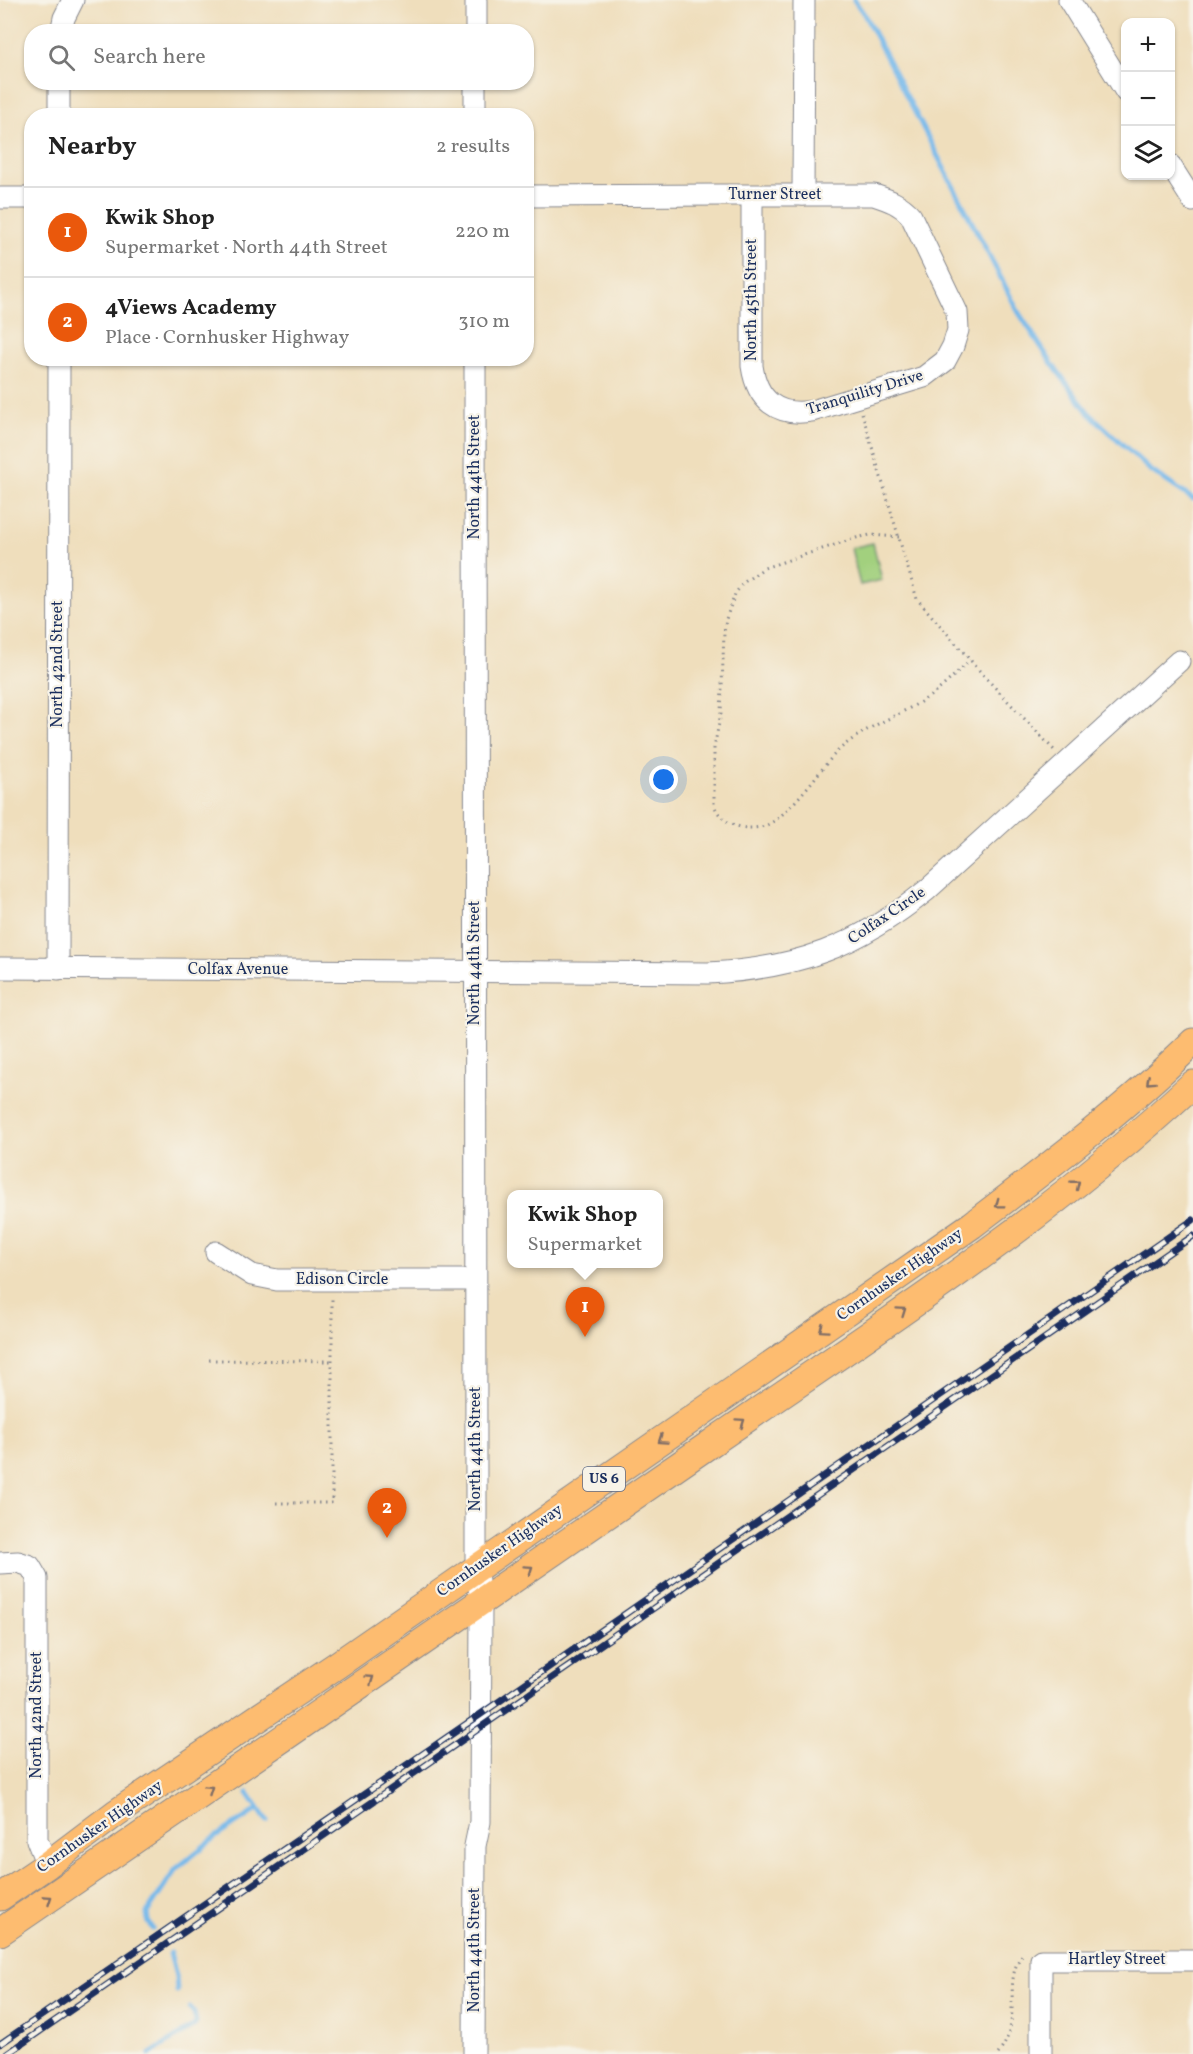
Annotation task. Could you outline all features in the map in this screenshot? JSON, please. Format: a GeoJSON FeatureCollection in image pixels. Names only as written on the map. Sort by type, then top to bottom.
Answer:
{"type":"FeatureCollection","features":[{"type":"Feature","properties":{"kind":"main road","name":"Cornhusker Highway"},"geometry":{"type":"LineString","coordinates":[[0,1897],[116,1813],[328,1671],[972,1225],[1050,1166],[1129,1100],[1193,1042]]}},
{"type":"Feature","properties":{"kind":"main road","name":"Cornhusker Highway"},"geometry":{"type":"LineString","coordinates":[[0,1932],[937,1287],[1042,1211],[1118,1150],[1193,1084]]}},
{"type":"Feature","properties":{"kind":"street"},"geometry":{"type":"LineString","coordinates":[[63,24],[73,0]]}},
{"type":"Feature","properties":{"kind":"street"},"geometry":{"type":"LineString","coordinates":[[476,0],[476,24]]}},
{"type":"Feature","properties":{"kind":"street"},"geometry":{"type":"LineString","coordinates":[[803,195],[804,0]]}},
{"type":"Feature","properties":{"kind":"street"},"geometry":{"type":"LineString","coordinates":[[1069,0],[1121,85]]}},
{"type":"Feature","properties":{"kind":"street"},"geometry":{"type":"LineString","coordinates":[[59,90],[59,108]]}},
{"type":"Feature","properties":{"kind":"street"},"geometry":{"type":"LineString","coordinates":[[476,90],[476,108]]}},
{"type":"Feature","properties":{"kind":"street"},"geometry":{"type":"LineString","coordinates":[[1175,173],[1193,201]]}},
{"type":"Feature","properties":{"kind":"street","name":"North 45th Street"},"geometry":{"type":"LineString","coordinates":[[752,195],[752,366],[754,381],[767,400]]}},
{"type":"Feature","properties":{"kind":"street","name":"Turner Street"},"geometry":{"type":"LineString","coordinates":[[534,196],[874,195],[905,208],[912,216],[957,312]]}},
{"type":"Feature","properties":{"kind":"street"},"geometry":{"type":"LineString","coordinates":[[0,198],[24,198]]}},
{"type":"Feature","properties":{"kind":"street","name":"Tranquility Drive"},"geometry":{"type":"LineString","coordinates":[[767,400],[786,411],[802,413],[924,377],[938,368],[953,346],[958,330],[957,312]]}},
{"type":"Feature","properties":{"kind":"street","name":"North 42nd Street"},"geometry":{"type":"LineString","coordinates":[[58,969],[59,366]]}},
{"type":"Feature","properties":{"kind":"street","name":"North 44th Street"},"geometry":{"type":"LineString","coordinates":[[474,2054],[475,1846],[469,1822],[476,1567],[475,366]]}},
{"type":"Feature","properties":{"kind":"street","name":"Colfax Circle"},"geometry":{"type":"LineString","coordinates":[[475,972],[740,972],[789,963],[843,945],[877,927],[927,890],[1179,661]]}},
{"type":"Feature","properties":{"kind":"street","name":"Colfax Avenue"},"geometry":{"type":"LineString","coordinates":[[0,969],[475,972]]}},
{"type":"Feature","properties":{"kind":"street","name":"Edison Circle"},"geometry":{"type":"LineString","coordinates":[[216,1252],[252,1275],[277,1280],[475,1280]]}},
{"type":"Feature","properties":{"kind":"street","name":"North 42nd Street"},"geometry":{"type":"LineString","coordinates":[[0,1563],[18,1562],[30,1566],[37,1578],[37,1840],[47,1865]]}},
{"type":"Feature","properties":{"kind":"street","name":"Hartley Street"},"geometry":{"type":"LineString","coordinates":[[1041,2054],[1041,1960],[1193,1960]]}},
{"type":"Feature","properties":{"kind":"path"},"geometry":{"type":"LineString","coordinates":[[858,397],[917,599],[1054,750]]}},
{"type":"Feature","properties":{"kind":"path"},"geometry":{"type":"LineString","coordinates":[[899,537],[856,538],[764,568],[743,583],[735,594],[726,619],[724,633],[722,697],[714,748],[716,812],[727,822],[746,827],[757,827],[772,822],[787,810],[847,743],[864,731],[932,695],[970,660]]}},
{"type":"Feature","properties":{"kind":"path"},"geometry":{"type":"LineString","coordinates":[[276,1503],[332,1503],[332,1299]]}},
{"type":"Feature","properties":{"kind":"path"},"geometry":{"type":"LineString","coordinates":[[209,1360],[332,1360]]}},
{"type":"Feature","properties":{"kind":"path"},"geometry":{"type":"LineString","coordinates":[[998,2054],[1012,2023]]}},
{"type":"Feature","properties":{"kind":"green space"},"geometry":{"type":"Polygon","coordinates":[[[873,543],[882,580],[860,585],[851,548],[873,543]]]}},
{"type":"Feature","properties":{"kind":"waterway"},"geometry":{"type":"LineString","coordinates":[[854,0],[864,14],[1019,313],[1053,365],[1088,412],[1150,470],[1193,499]]}},
{"type":"Feature","properties":{"kind":"waterway"},"geometry":{"type":"LineString","coordinates":[[248,1793],[267,1821]]}},
{"type":"Feature","properties":{"kind":"waterway"},"geometry":{"type":"LineString","coordinates":[[153,1929],[148,1921],[147,1913],[176,1869],[214,1838],[258,1809]]}},
{"type":"Feature","properties":{"kind":"waterway"},"geometry":{"type":"LineString","coordinates":[[170,1953],[177,1991]]}},
{"type":"Feature","properties":{"kind":"waterway"},"geometry":{"type":"LineString","coordinates":[[150,2054],[194,2026],[196,2022],[190,2008]]}},
{"type":"Feature","properties":{"kind":"railway"},"geometry":{"type":"LineString","coordinates":[[0,2044],[481,1714],[1193,1220]]}},
{"type":"Feature","properties":{"kind":"railway"},"geometry":{"type":"LineString","coordinates":[[7,2054],[1193,1236]]}},
{"type":"Feature","properties":{"kind":"place","name":"Kwik Shop"},"geometry":{"type":"Point","coordinates":[585,1337]}},
{"type":"Feature","properties":{"kind":"place","name":"4Views Academy"},"geometry":{"type":"Point","coordinates":[387,1538]}}]}
